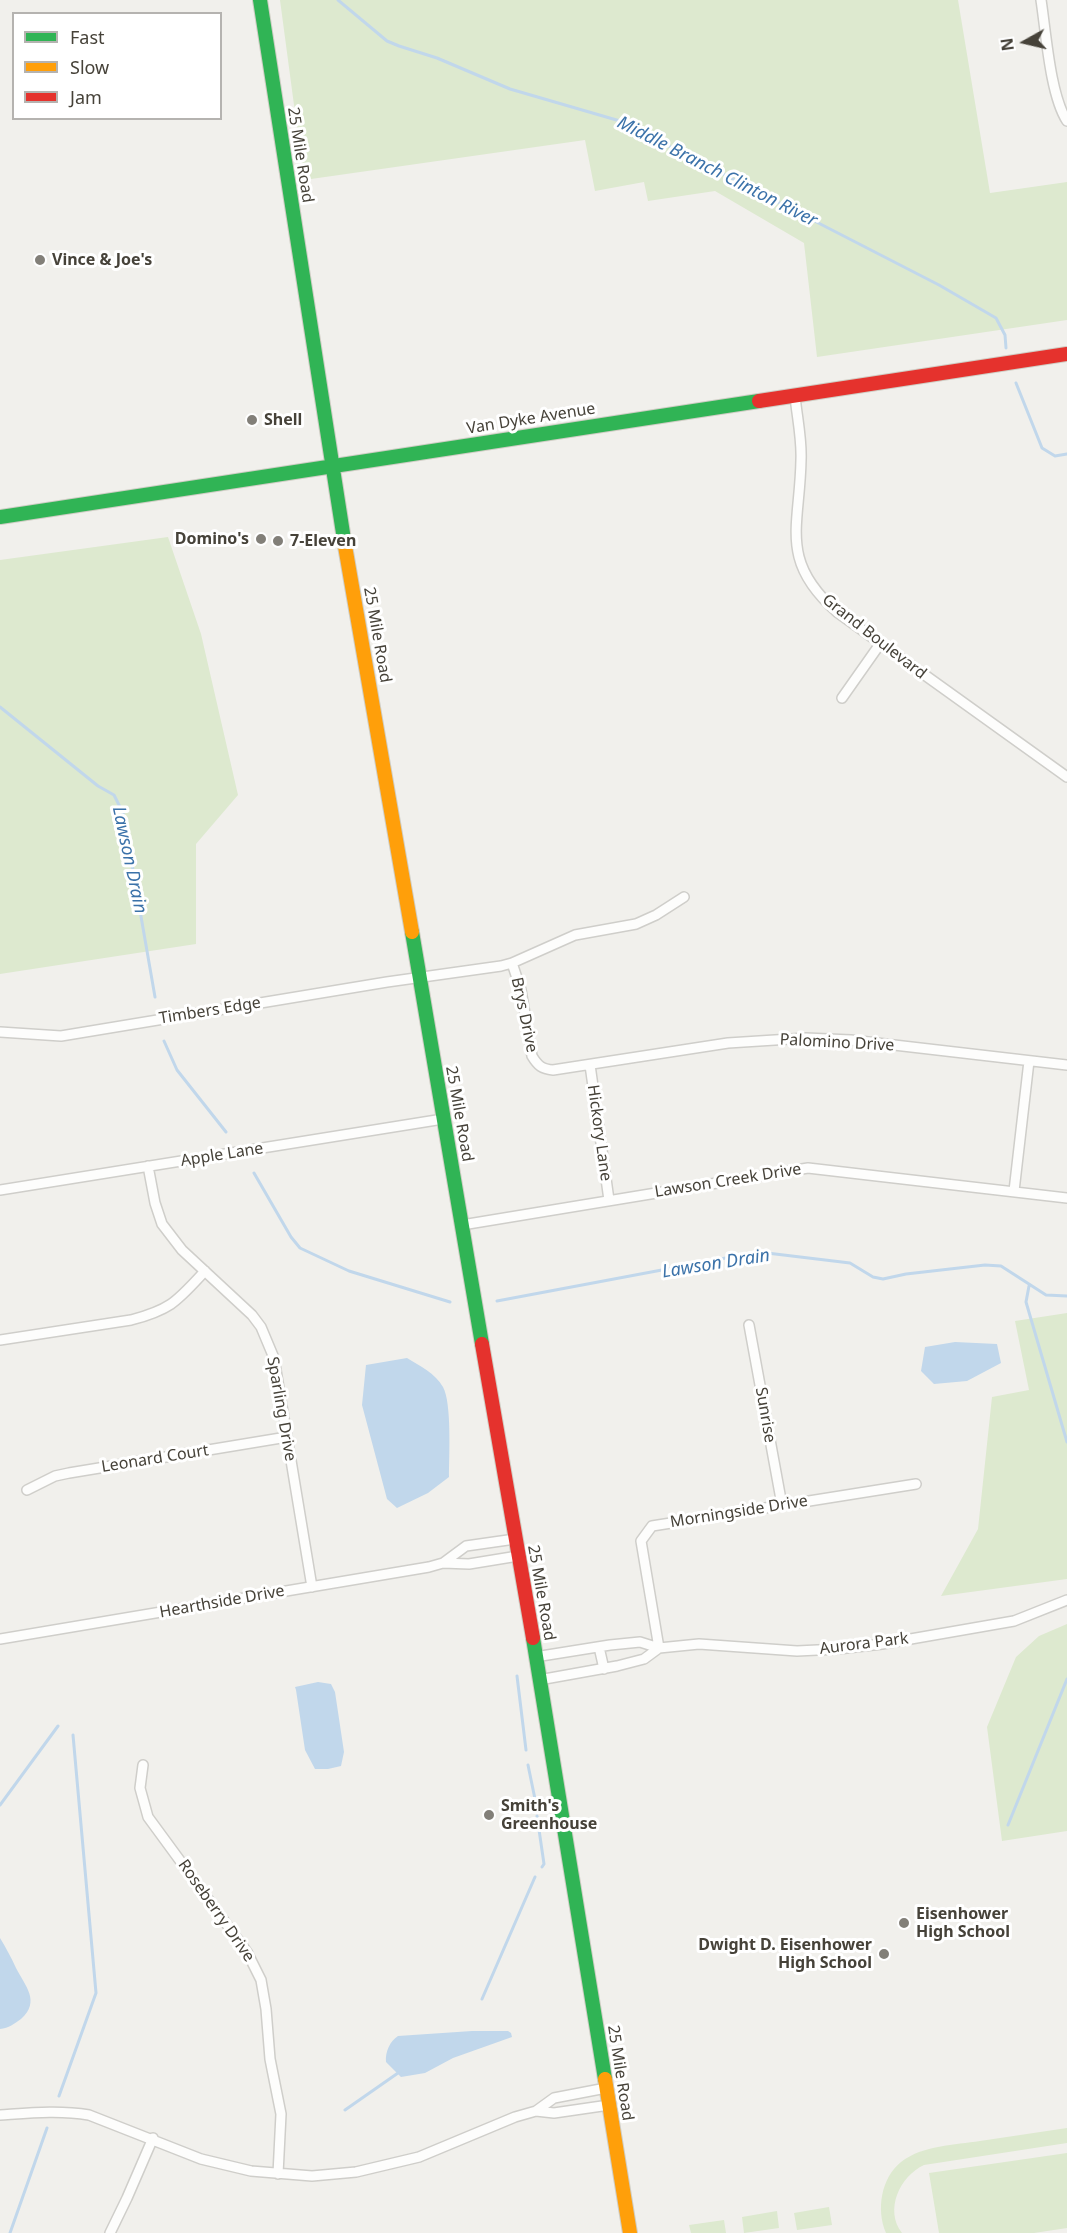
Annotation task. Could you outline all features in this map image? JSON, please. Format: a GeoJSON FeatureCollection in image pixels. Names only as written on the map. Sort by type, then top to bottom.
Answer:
{"type":"FeatureCollection","features":[{"type":"Feature","properties":{"kind":"street","name":"25 Mile Road"},"geometry":{"type":"LineString","coordinates":[[260,0],[331,465],[536,1658],[630,2233]]}},
{"type":"Feature","properties":{"kind":"street"},"geometry":{"type":"LineString","coordinates":[[1041,0],[1056,96],[1061,112],[1067,121]]}},
{"type":"Feature","properties":{"kind":"street","name":"Van Dyke Avenue"},"geometry":{"type":"LineString","coordinates":[[0,517],[1067,354]]}},
{"type":"Feature","properties":{"kind":"street","name":"Grand Boulevard"},"geometry":{"type":"LineString","coordinates":[[795,396],[802,457],[795,527],[802,566],[813,586],[822,598],[880,644],[1067,777]]}},
{"type":"Feature","properties":{"kind":"street"},"geometry":{"type":"LineString","coordinates":[[842,698],[880,644]]}},
{"type":"Feature","properties":{"kind":"street","name":"Timbers Edge"},"geometry":{"type":"LineString","coordinates":[[0,1032],[61,1036],[512,963],[575,935],[648,920],[684,897]]}},
{"type":"Feature","properties":{"kind":"street","name":"Brys Drive"},"geometry":{"type":"LineString","coordinates":[[512,963],[521,990],[532,1056],[537,1066]]}},
{"type":"Feature","properties":{"kind":"street","name":"Palomino Drive"},"geometry":{"type":"LineString","coordinates":[[537,1066],[544,1070],[553,1070],[728,1043],[806,1038],[850,1040],[1067,1065]]}},
{"type":"Feature","properties":{"kind":"street"},"geometry":{"type":"LineString","coordinates":[[1014,1191],[1029,1061]]}},
{"type":"Feature","properties":{"kind":"street","name":"Hickory Lane"},"geometry":{"type":"LineString","coordinates":[[590,1065],[609,1200]]}},
{"type":"Feature","properties":{"kind":"street","name":"Apple Lane"},"geometry":{"type":"LineString","coordinates":[[0,1190],[443,1119]]}},
{"type":"Feature","properties":{"kind":"street","name":"Sparling Drive"},"geometry":{"type":"LineString","coordinates":[[148,1166],[155,1203],[162,1224],[178,1245],[252,1315],[261,1327],[273,1358],[312,1587]]}},
{"type":"Feature","properties":{"kind":"street","name":"Lawson Creek Drive"},"geometry":{"type":"LineString","coordinates":[[462,1225],[808,1168],[1067,1198]]}},
{"type":"Feature","properties":{"kind":"street"},"geometry":{"type":"LineString","coordinates":[[0,1340],[131,1320],[150,1315],[168,1308],[205,1271]]}},
{"type":"Feature","properties":{"kind":"street","name":"Sunrise"},"geometry":{"type":"LineString","coordinates":[[749,1325],[782,1505]]}},
{"type":"Feature","properties":{"kind":"street","name":"Leonard Court"},"geometry":{"type":"LineString","coordinates":[[27,1490],[55,1476],[69,1473],[287,1437]]}},
{"type":"Feature","properties":{"kind":"street","name":"Morningside Drive"},"geometry":{"type":"LineString","coordinates":[[659,1648],[641,1541],[652,1526],[916,1484]]}},
{"type":"Feature","properties":{"kind":"street","name":"Hearthside Drive"},"geometry":{"type":"LineString","coordinates":[[443,1563],[466,1546],[515,1539]]}},
{"type":"Feature","properties":{"kind":"street","name":"Hearthside Drive"},"geometry":{"type":"LineString","coordinates":[[0,1639],[443,1563],[469,1564],[518,1556]]}},
{"type":"Feature","properties":{"kind":"street","name":"Aurora Park"},"geometry":{"type":"LineString","coordinates":[[536,1658],[640,1642],[659,1648],[699,1644],[797,1651],[838,1649],[882,1644],[1014,1621],[1066,1600]]}},
{"type":"Feature","properties":{"kind":"street"},"geometry":{"type":"LineString","coordinates":[[599,1647],[604,1669]]}},
{"type":"Feature","properties":{"kind":"street","name":"Aurora Park"},"geometry":{"type":"LineString","coordinates":[[539,1680],[604,1669],[644,1659],[659,1648]]}},
{"type":"Feature","properties":{"kind":"street","name":"Roseberry Drive"},"geometry":{"type":"LineString","coordinates":[[143,1765],[140,1788],[148,1817],[247,1952],[261,1980],[270,2059],[281,2114],[278,2174]]}},
{"type":"Feature","properties":{"kind":"street"},"geometry":{"type":"LineString","coordinates":[[0,2115],[71,2112],[89,2115],[201,2158],[251,2171],[312,2176],[379,2168],[419,2157],[536,2110],[554,2098],[606,2088]]}},
{"type":"Feature","properties":{"kind":"street"},"geometry":{"type":"LineString","coordinates":[[536,2110],[554,2114],[609,2105]]}},
{"type":"Feature","properties":{"kind":"street"},"geometry":{"type":"LineString","coordinates":[[110,2233],[128,2198],[153,2138]]}},
{"type":"Feature","properties":{"kind":"green space"},"geometry":{"type":"Polygon","coordinates":[[[280,0],[958,0],[990,193],[1067,182],[1067,320],[817,357],[804,243],[715,191],[648,201],[644,182],[595,191],[585,140],[304,180],[280,0]]]}},
{"type":"Feature","properties":{"kind":"green space"},"geometry":{"type":"Polygon","coordinates":[[[168,537],[201,634],[238,795],[196,844],[196,944],[0,974],[0,560],[168,537]]]}},
{"type":"Feature","properties":{"kind":"green space"},"geometry":{"type":"Polygon","coordinates":[[[1067,1313],[1067,1579],[941,1596],[978,1529],[992,1397],[1029,1390],[1015,1321],[1067,1313]]]}},
{"type":"Feature","properties":{"kind":"green space"},"geometry":{"type":"Polygon","coordinates":[[[1067,1624],[1067,1831],[1002,1841],[987,1727],[1016,1657],[1039,1636],[1067,1624]]]}},
{"type":"Feature","properties":{"kind":"green space"},"geometry":{"type":"Polygon","coordinates":[[[1067,2128],[1067,2143],[924,2165],[915,2170],[897,2194],[894,2214],[902,2233],[886,2233],[881,2214],[885,2185],[894,2169],[910,2156],[939,2147],[1067,2128]]]}},
{"type":"Feature","properties":{"kind":"green space"},"geometry":{"type":"Polygon","coordinates":[[[1067,2153],[1067,2228],[1034,2233],[939,2233],[929,2173],[1067,2153]]]}},
{"type":"Feature","properties":{"kind":"green space"},"geometry":{"type":"Polygon","coordinates":[[[829,2207],[832,2225],[797,2230],[794,2213],[829,2207]]]}},
{"type":"Feature","properties":{"kind":"green space"},"geometry":{"type":"Polygon","coordinates":[[[777,2211],[779,2228],[744,2233],[742,2217],[777,2211]]]}},
{"type":"Feature","properties":{"kind":"green space"},"geometry":{"type":"Polygon","coordinates":[[[724,2220],[726,2233],[691,2233],[689,2225],[724,2220]]]}},
{"type":"Feature","properties":{"kind":"water"},"geometry":{"type":"Polygon","coordinates":[[[955,1342],[997,1344],[1001,1363],[967,1381],[934,1384],[921,1371],[925,1347],[955,1342]]]}},
{"type":"Feature","properties":{"kind":"water"},"geometry":{"type":"Polygon","coordinates":[[[407,1358],[436,1378],[446,1395],[449,1477],[428,1493],[397,1508],[387,1499],[362,1405],[366,1365],[407,1358]]]}},
{"type":"Feature","properties":{"kind":"water"},"geometry":{"type":"Polygon","coordinates":[[[318,1682],[331,1684],[335,1692],[344,1752],[341,1766],[328,1769],[315,1769],[305,1750],[295,1687],[318,1682]]]}},
{"type":"Feature","properties":{"kind":"water"},"geometry":{"type":"Polygon","coordinates":[[[0,1938],[27,1987],[31,2000],[27,2012],[21,2019],[9,2027],[0,2029],[0,1938]]]}},
{"type":"Feature","properties":{"kind":"water"},"geometry":{"type":"Polygon","coordinates":[[[508,2031],[512,2037],[453,2058],[425,2073],[401,2077],[386,2062],[389,2047],[398,2036],[508,2031]]]}},
{"type":"Feature","properties":{"kind":"waterway","name":"Middle Branch Clinton River"},"geometry":{"type":"LineString","coordinates":[[338,0],[387,41],[437,58],[510,89],[620,121],[939,285],[996,318],[1005,335],[1006,348]]}},
{"type":"Feature","properties":{"kind":"waterway","name":"Middle Branch Clinton River"},"geometry":{"type":"LineString","coordinates":[[1016,383],[1042,448],[1055,456],[1067,454]]}},
{"type":"Feature","properties":{"kind":"waterway","name":"Lawson Drain"},"geometry":{"type":"LineString","coordinates":[[0,707],[98,786],[114,795],[123,813],[155,997]]}},
{"type":"Feature","properties":{"kind":"waterway","name":"Lawson Drain"},"geometry":{"type":"LineString","coordinates":[[164,1041],[177,1070],[226,1132]]}},
{"type":"Feature","properties":{"kind":"waterway","name":"Lawson Drain"},"geometry":{"type":"LineString","coordinates":[[254,1173],[291,1237],[300,1248],[349,1271],[450,1302]]}},
{"type":"Feature","properties":{"kind":"waterway","name":"Lawson Drain"},"geometry":{"type":"LineString","coordinates":[[497,1301],[731,1257],[767,1253],[850,1263],[873,1277],[883,1279],[906,1274],[985,1265],[1001,1266],[1046,1295],[1067,1296]]}},
{"type":"Feature","properties":{"kind":"waterway"},"geometry":{"type":"LineString","coordinates":[[1029,1286],[1026,1302],[1067,1442]]}},
{"type":"Feature","properties":{"kind":"waterway"},"geometry":{"type":"LineString","coordinates":[[517,1676],[526,1750]]}},
{"type":"Feature","properties":{"kind":"waterway"},"geometry":{"type":"LineString","coordinates":[[1008,1825],[1067,1679]]}},
{"type":"Feature","properties":{"kind":"waterway"},"geometry":{"type":"LineString","coordinates":[[0,1805],[58,1726]]}},
{"type":"Feature","properties":{"kind":"waterway"},"geometry":{"type":"LineString","coordinates":[[59,2096],[96,1993],[73,1735]]}},
{"type":"Feature","properties":{"kind":"waterway"},"geometry":{"type":"LineString","coordinates":[[528,1765],[535,1799]]}},
{"type":"Feature","properties":{"kind":"waterway"},"geometry":{"type":"LineString","coordinates":[[537,1816],[544,1864],[542,1867]]}},
{"type":"Feature","properties":{"kind":"waterway"},"geometry":{"type":"LineString","coordinates":[[482,1999],[535,1877]]}},
{"type":"Feature","properties":{"kind":"waterway"},"geometry":{"type":"LineString","coordinates":[[345,2110],[398,2073]]}},
{"type":"Feature","properties":{"kind":"waterway"},"geometry":{"type":"LineString","coordinates":[[10,2233],[47,2128]]}},
{"type":"Feature","properties":{"kind":"traffic: fast"},"geometry":{"type":"LineString","coordinates":[[260,0],[345,546]]}},
{"type":"Feature","properties":{"kind":"traffic: fast"},"geometry":{"type":"LineString","coordinates":[[0,517],[759,401]]}},
{"type":"Feature","properties":{"kind":"traffic: fast"},"geometry":{"type":"LineString","coordinates":[[412,932],[482,1344]]}},
{"type":"Feature","properties":{"kind":"traffic: fast"},"geometry":{"type":"LineString","coordinates":[[533,1638],[605,2079]]}},
{"type":"Feature","properties":{"kind":"traffic: slow"},"geometry":{"type":"LineString","coordinates":[[345,546],[412,932]]}},
{"type":"Feature","properties":{"kind":"traffic: slow"},"geometry":{"type":"LineString","coordinates":[[605,2079],[630,2233]]}},
{"type":"Feature","properties":{"kind":"traffic: jam"},"geometry":{"type":"LineString","coordinates":[[759,401],[1067,354]]}},
{"type":"Feature","properties":{"kind":"traffic: jam"},"geometry":{"type":"LineString","coordinates":[[482,1344],[533,1638]]}},
{"type":"Feature","properties":{"kind":"place","name":"Vince & Joe's"},"geometry":{"type":"Point","coordinates":[40,260]}},
{"type":"Feature","properties":{"kind":"place","name":"Shell"},"geometry":{"type":"Point","coordinates":[252,420]}},
{"type":"Feature","properties":{"kind":"place","name":"Domino's"},"geometry":{"type":"Point","coordinates":[261,539]}},
{"type":"Feature","properties":{"kind":"place","name":"7-Eleven"},"geometry":{"type":"Point","coordinates":[278,541]}},
{"type":"Feature","properties":{"kind":"place","name":"Smith's Greenhouse"},"geometry":{"type":"Point","coordinates":[489,1815]}},
{"type":"Feature","properties":{"kind":"place","name":"Eisenhower High School"},"geometry":{"type":"Point","coordinates":[904,1923]}},
{"type":"Feature","properties":{"kind":"place","name":"Dwight D. Eisenhower High School"},"geometry":{"type":"Point","coordinates":[884,1954]}}]}
